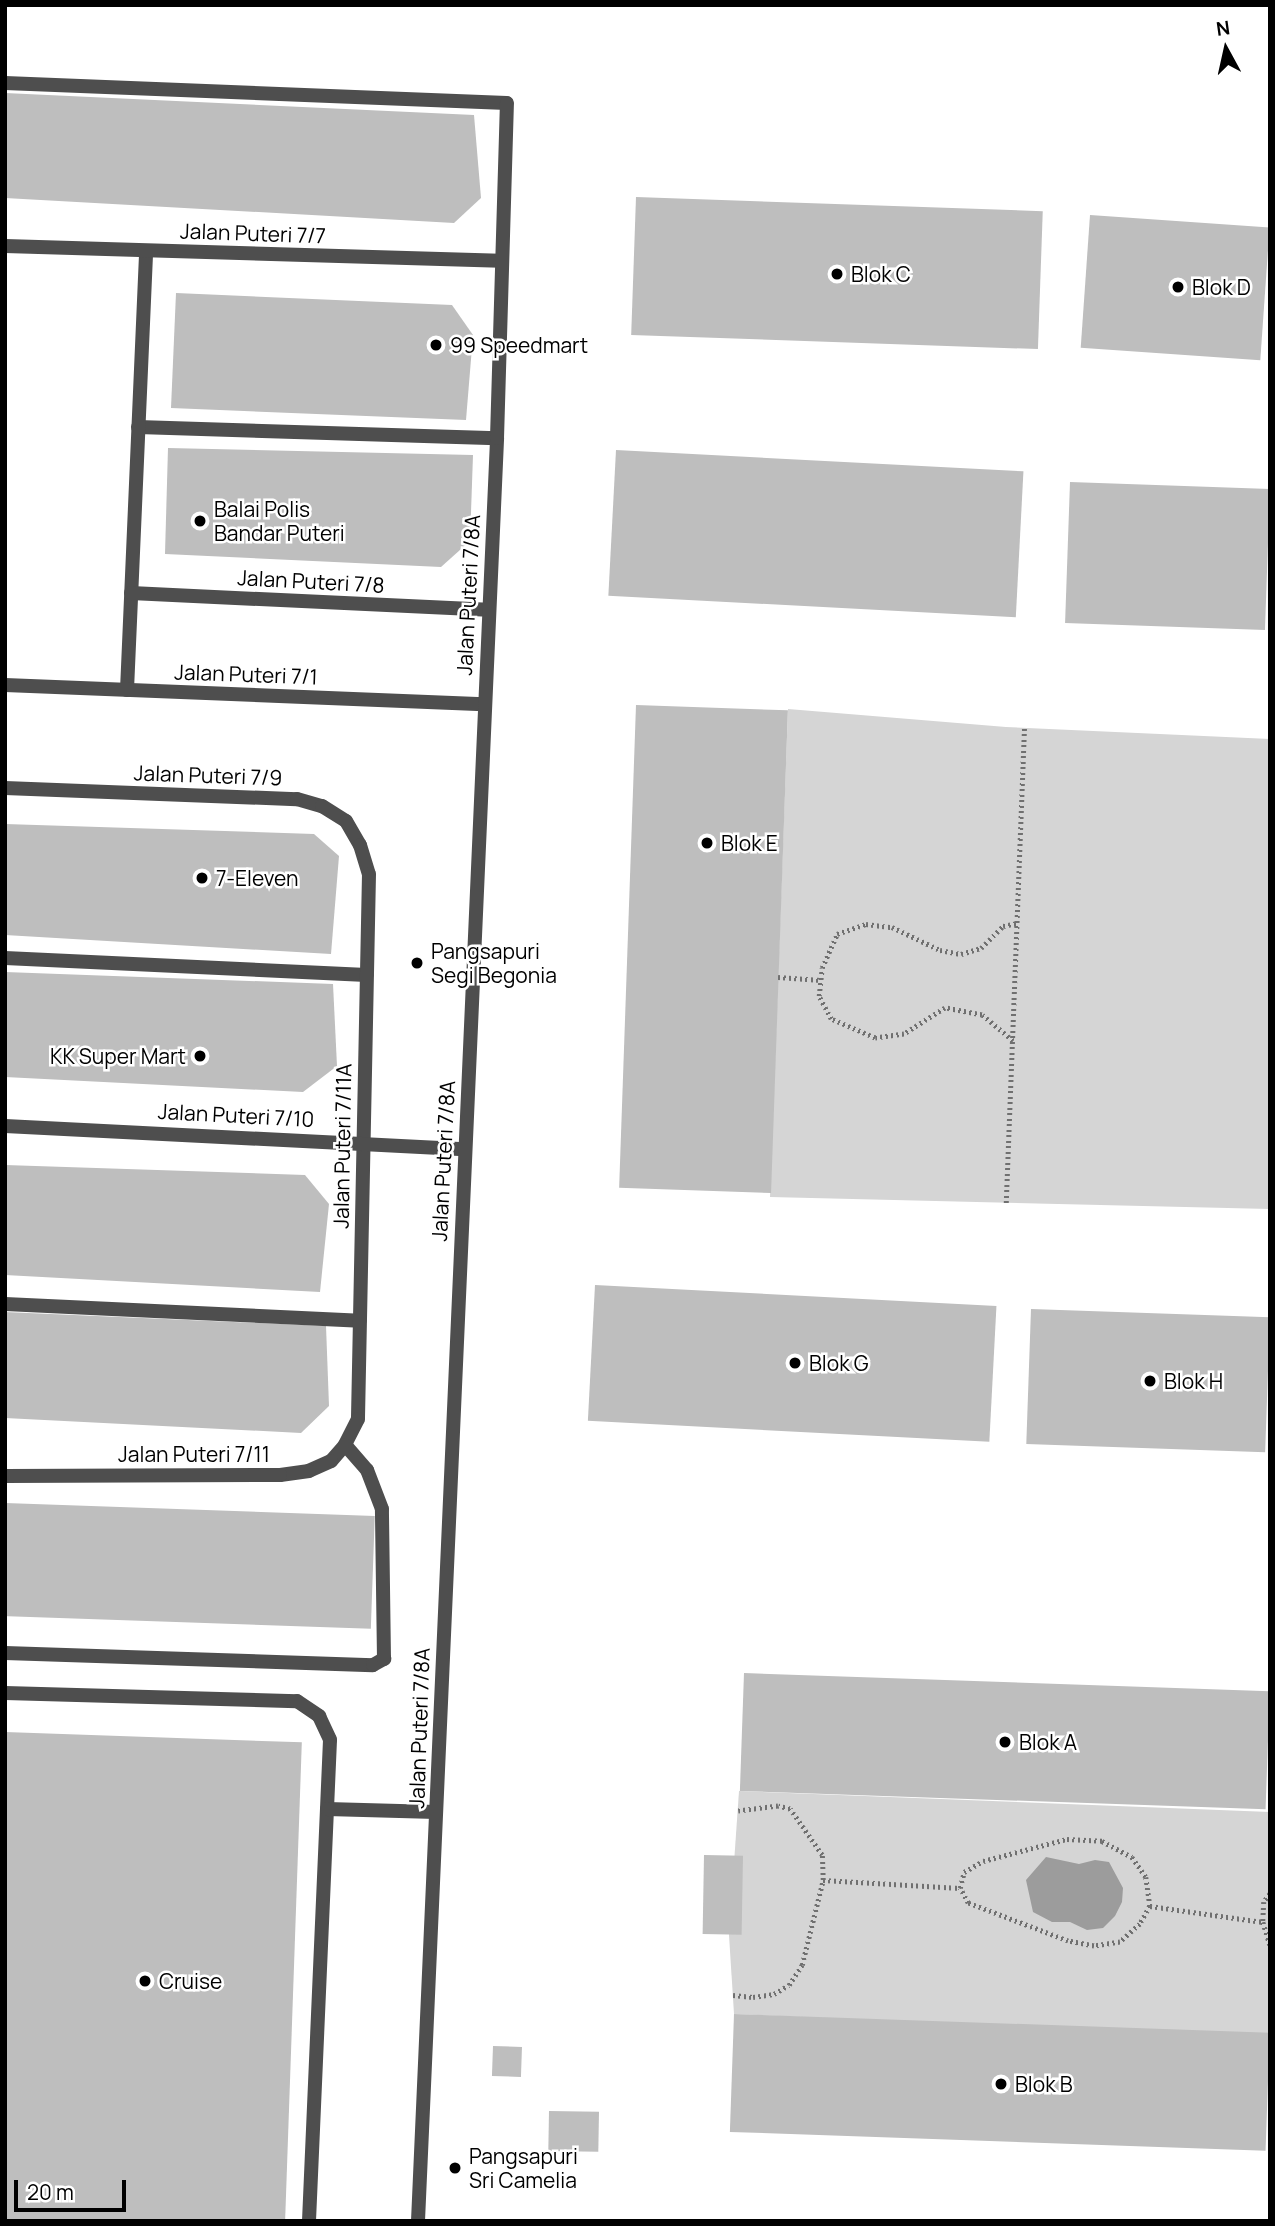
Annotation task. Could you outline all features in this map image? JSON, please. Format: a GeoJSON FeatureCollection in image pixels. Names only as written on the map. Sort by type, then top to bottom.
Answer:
{"type":"FeatureCollection","features":[{"type":"Feature","properties":{"kind":"street","name":"Jalan Puteri 7/8A"},"geometry":{"type":"LineString","coordinates":[[5,83],[507,103],[496,438],[418,2221]]}},
{"type":"Feature","properties":{"kind":"street","name":"Jalan Puteri 7/7"},"geometry":{"type":"LineString","coordinates":[[5,247],[500,261]]}},
{"type":"Feature","properties":{"kind":"street"},"geometry":{"type":"LineString","coordinates":[[127,690],[146,251]]}},
{"type":"Feature","properties":{"kind":"street"},"geometry":{"type":"LineString","coordinates":[[138,427],[496,438]]}},
{"type":"Feature","properties":{"kind":"street","name":"Jalan Puteri 7/8"},"geometry":{"type":"LineString","coordinates":[[131,593],[488,610]]}},
{"type":"Feature","properties":{"kind":"street","name":"Jalan Puteri 7/1"},"geometry":{"type":"LineString","coordinates":[[5,685],[484,704]]}},
{"type":"Feature","properties":{"kind":"street","name":"Jalan Puteri 7/9"},"geometry":{"type":"LineString","coordinates":[[5,788],[297,799],[322,806],[346,821],[360,845],[369,874]]}},
{"type":"Feature","properties":{"kind":"street","name":"Jalan Puteri 7/11A"},"geometry":{"type":"LineString","coordinates":[[358,1419],[369,874]]}},
{"type":"Feature","properties":{"kind":"street"},"geometry":{"type":"LineString","coordinates":[[5,958],[367,975]]}},
{"type":"Feature","properties":{"kind":"street","name":"Jalan Puteri 7/10"},"geometry":{"type":"LineString","coordinates":[[5,1126],[464,1149]]}},
{"type":"Feature","properties":{"kind":"street"},"geometry":{"type":"LineString","coordinates":[[5,1304],[360,1321]]}},
{"type":"Feature","properties":{"kind":"street","name":"Jalan Puteri 7/11"},"geometry":{"type":"LineString","coordinates":[[5,1476],[280,1475],[309,1471],[331,1461],[345,1445],[358,1419]]}},
{"type":"Feature","properties":{"kind":"street"},"geometry":{"type":"LineString","coordinates":[[5,1653],[373,1665],[384,1659],[382,1509],[366,1470],[345,1445]]}},
{"type":"Feature","properties":{"kind":"street"},"geometry":{"type":"LineString","coordinates":[[5,1693],[297,1701],[319,1716],[330,1740],[309,2221]]}},
{"type":"Feature","properties":{"kind":"street"},"geometry":{"type":"LineString","coordinates":[[327,1809],[436,1812]]}},
{"type":"Feature","properties":{"kind":"path"},"geometry":{"type":"LineString","coordinates":[[1006,1203],[1024,728]]}},
{"type":"Feature","properties":{"kind":"path"},"geometry":{"type":"LineString","coordinates":[[1013,1041],[982,1014],[945,1008],[904,1034],[875,1038],[831,1019],[819,996],[822,968],[837,934],[866,924],[892,927],[928,945],[961,954],[981,948],[1003,926],[1017,923]]}},
{"type":"Feature","properties":{"kind":"path"},"geometry":{"type":"LineString","coordinates":[[778,977],[821,981]]}},
{"type":"Feature","properties":{"kind":"path"},"geometry":{"type":"LineString","coordinates":[[733,1994],[753,1997],[774,1994],[789,1985],[802,1965],[823,1880],[822,1855],[790,1809],[778,1806],[738,1811]]}},
{"type":"Feature","properties":{"kind":"path"},"geometry":{"type":"LineString","coordinates":[[1067,1839],[1102,1841],[1132,1857],[1146,1877],[1150,1906],[1140,1924],[1120,1942],[1094,1946],[1068,1941],[1015,1920],[985,1912],[968,1903],[960,1888],[964,1872],[983,1861],[1046,1842],[1067,1839]]}},
{"type":"Feature","properties":{"kind":"path"},"geometry":{"type":"LineString","coordinates":[[823,1880],[960,1888]]}},
{"type":"Feature","properties":{"kind":"path"},"geometry":{"type":"LineString","coordinates":[[1270,1894],[1264,1902],[1263,1922],[1270,1945]]}},
{"type":"Feature","properties":{"kind":"path"},"geometry":{"type":"LineString","coordinates":[[1150,1906],[1263,1922]]}},
{"type":"Feature","properties":{"kind":"shaded area"},"geometry":{"type":"Polygon","coordinates":[[[788,709],[1006,727],[1270,739],[1270,1209],[770,1197],[788,709]]]}},
{"type":"Feature","properties":{"kind":"shaded area"},"geometry":{"type":"Polygon","coordinates":[[[739,1791],[1270,1812],[1270,2037],[734,2014],[729,1935],[739,1791]]]}},
{"type":"Feature","properties":{"kind":"shaded area"},"geometry":{"type":"Polygon","coordinates":[[[1046,1857],[1079,1864],[1095,1860],[1109,1862],[1123,1888],[1122,1902],[1115,1916],[1103,1928],[1087,1930],[1070,1922],[1052,1922],[1033,1912],[1026,1880],[1046,1857]]]}},
{"type":"Feature","properties":{"kind":"building"},"geometry":{"type":"Polygon","coordinates":[[[5,93],[474,115],[481,198],[454,223],[5,198],[5,93]]]}},
{"type":"Feature","properties":{"kind":"building","name":"Blok C"},"geometry":{"type":"Polygon","coordinates":[[[636,197],[1043,211],[1038,349],[631,335],[636,197]]]}},
{"type":"Feature","properties":{"kind":"building","name":"Blok D"},"geometry":{"type":"Polygon","coordinates":[[[1090,215],[1270,228],[1260,360],[1081,348],[1090,215]]]}},
{"type":"Feature","properties":{"kind":"building"},"geometry":{"type":"Polygon","coordinates":[[[176,293],[452,305],[473,335],[466,420],[171,408],[176,293]]]}},
{"type":"Feature","properties":{"kind":"building"},"geometry":{"type":"Polygon","coordinates":[[[168,448],[473,455],[470,541],[441,567],[165,554],[168,448]]]}},
{"type":"Feature","properties":{"kind":"building"},"geometry":{"type":"Polygon","coordinates":[[[616,450],[1023,471],[1016,617],[608,596],[616,450]]]}},
{"type":"Feature","properties":{"kind":"building"},"geometry":{"type":"Polygon","coordinates":[[[1070,482],[1270,489],[1265,630],[1065,623],[1070,482]]]}},
{"type":"Feature","properties":{"kind":"building","name":"Blok E"},"geometry":{"type":"Polygon","coordinates":[[[636,705],[788,710],[771,1193],[619,1188],[636,705]]]}},
{"type":"Feature","properties":{"kind":"building"},"geometry":{"type":"Polygon","coordinates":[[[5,824],[314,834],[339,856],[331,954],[5,935],[5,824]]]}},
{"type":"Feature","properties":{"kind":"building"},"geometry":{"type":"Polygon","coordinates":[[[5,972],[333,984],[337,1066],[303,1092],[5,1077],[5,972]]]}},
{"type":"Feature","properties":{"kind":"building"},"geometry":{"type":"Polygon","coordinates":[[[5,1165],[305,1175],[329,1204],[320,1292],[5,1275],[5,1165]]]}},
{"type":"Feature","properties":{"kind":"building","name":"Blok G"},"geometry":{"type":"Polygon","coordinates":[[[595,1285],[996,1306],[989,1442],[588,1421],[595,1285]]]}},
{"type":"Feature","properties":{"kind":"building","name":"Blok H"},"geometry":{"type":"Polygon","coordinates":[[[1031,1309],[1270,1317],[1265,1452],[1026,1444],[1031,1309]]]}},
{"type":"Feature","properties":{"kind":"building"},"geometry":{"type":"Polygon","coordinates":[[[5,1312],[326,1326],[329,1406],[301,1433],[5,1418],[5,1312]]]}},
{"type":"Feature","properties":{"kind":"building"},"geometry":{"type":"Polygon","coordinates":[[[5,1503],[375,1516],[371,1629],[5,1616],[5,1503]]]}},
{"type":"Feature","properties":{"kind":"building","name":"Blok A"},"geometry":{"type":"Polygon","coordinates":[[[744,1673],[1270,1691],[1266,1809],[740,1791],[744,1673]]]}},
{"type":"Feature","properties":{"kind":"building","name":"Cruise"},"geometry":{"type":"Polygon","coordinates":[[[5,1732],[302,1742],[285,2221],[5,2221],[5,1732]]]}},
{"type":"Feature","properties":{"kind":"building"},"geometry":{"type":"Polygon","coordinates":[[[704,1855],[743,1856],[742,1935],[703,1934],[704,1855]]]}},
{"type":"Feature","properties":{"kind":"building","name":"Blok B"},"geometry":{"type":"Polygon","coordinates":[[[734,2014],[1270,2033],[1266,2151],[730,2132],[734,2014]]]}},
{"type":"Feature","properties":{"kind":"building"},"geometry":{"type":"Polygon","coordinates":[[[493,2046],[522,2047],[521,2077],[492,2076],[493,2046]]]}},
{"type":"Feature","properties":{"kind":"building"},"geometry":{"type":"Polygon","coordinates":[[[549,2111],[599,2112],[598,2152],[548,2151],[549,2111]]]}},
{"type":"Feature","properties":{"kind":"place","name":"Blok C"},"geometry":{"type":"Point","coordinates":[837,274]}},
{"type":"Feature","properties":{"kind":"place","name":"Blok D"},"geometry":{"type":"Point","coordinates":[1178,287]}},
{"type":"Feature","properties":{"kind":"place","name":"99 Speedmart"},"geometry":{"type":"Point","coordinates":[436,345]}},
{"type":"Feature","properties":{"kind":"place","name":"Balai Polis Bandar Puteri"},"geometry":{"type":"Point","coordinates":[200,521]}},
{"type":"Feature","properties":{"kind":"place","name":"Blok E"},"geometry":{"type":"Point","coordinates":[707,843]}},
{"type":"Feature","properties":{"kind":"place","name":"7-Eleven"},"geometry":{"type":"Point","coordinates":[202,878]}},
{"type":"Feature","properties":{"kind":"place","name":"Pangsapuri Segi Begonia"},"geometry":{"type":"Point","coordinates":[417,963]}},
{"type":"Feature","properties":{"kind":"place","name":"KK Super Mart"},"geometry":{"type":"Point","coordinates":[200,1056]}},
{"type":"Feature","properties":{"kind":"place","name":"Blok G"},"geometry":{"type":"Point","coordinates":[795,1363]}},
{"type":"Feature","properties":{"kind":"place","name":"Blok H"},"geometry":{"type":"Point","coordinates":[1150,1381]}},
{"type":"Feature","properties":{"kind":"place","name":"Blok A"},"geometry":{"type":"Point","coordinates":[1005,1742]}},
{"type":"Feature","properties":{"kind":"place","name":"Cruise"},"geometry":{"type":"Point","coordinates":[145,1981]}},
{"type":"Feature","properties":{"kind":"place","name":"Blok B"},"geometry":{"type":"Point","coordinates":[1001,2084]}},
{"type":"Feature","properties":{"kind":"place","name":"Pangsapuri Sri Camelia"},"geometry":{"type":"Point","coordinates":[455,2168]}}]}
